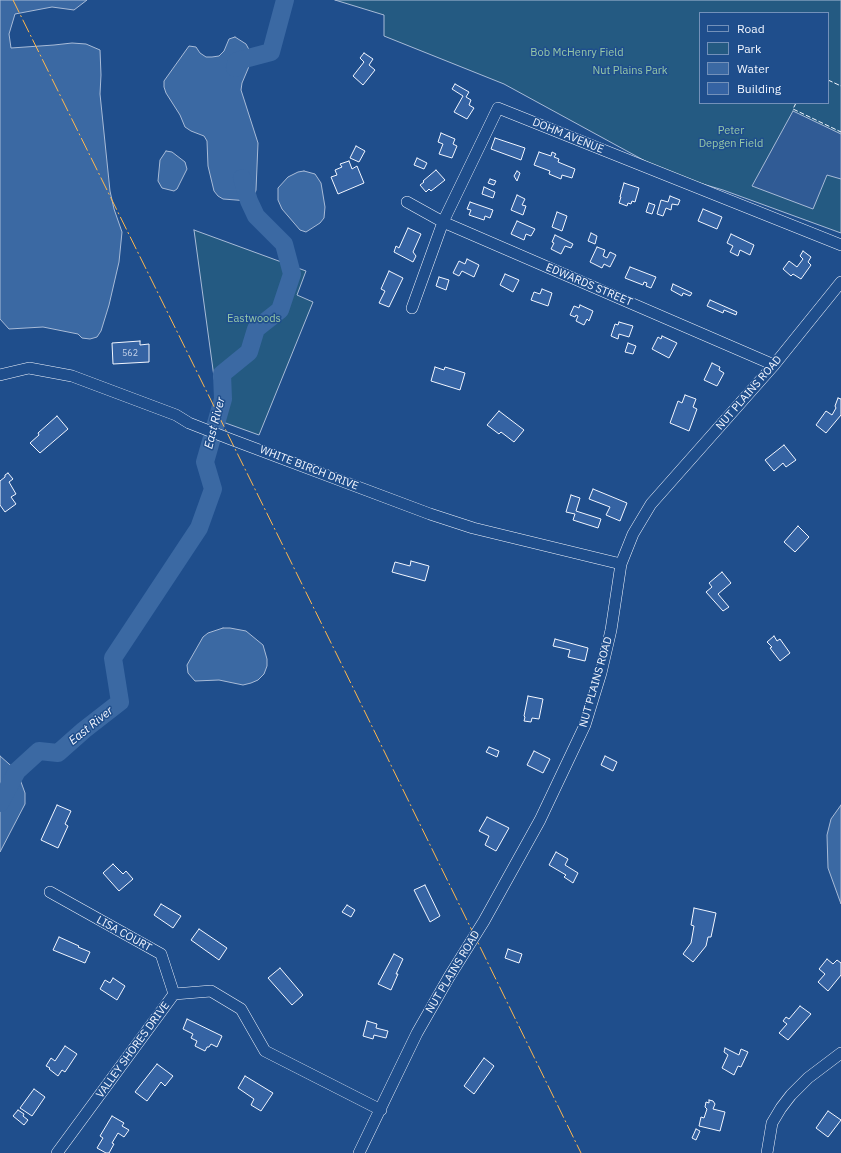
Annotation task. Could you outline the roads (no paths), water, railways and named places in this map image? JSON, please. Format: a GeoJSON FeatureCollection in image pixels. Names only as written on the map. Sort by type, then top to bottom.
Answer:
{"type":"FeatureCollection","features":[{"type":"Feature","properties":{"kind":"street","name":"DOHM AVENUE"},"geometry":{"type":"LineString","coordinates":[[412,308],[443,222],[498,108],[841,245]]}},
{"type":"Feature","properties":{"kind":"street","name":"EDWARDS STREET"},"geometry":{"type":"LineString","coordinates":[[407,202],[443,222],[774,365]]}},
{"type":"Feature","properties":{"kind":"street","name":"NUT PLAINS ROAD"},"geometry":{"type":"LineString","coordinates":[[359,1153],[417,1033],[484,921],[540,820],[585,725],[601,673],[611,630],[621,564],[633,534],[651,504],[774,365],[841,282]]}},
{"type":"Feature","properties":{"kind":"street","name":"WHITE BIRCH DRIVE"},"geometry":{"type":"LineString","coordinates":[[0,375],[29,368],[72,376],[176,415],[230,439],[430,514],[473,528],[621,564]]}},
{"type":"Feature","properties":{"kind":"street","name":"LISA COURT"},"geometry":{"type":"LineString","coordinates":[[50,892],[161,954],[174,994]]}},
{"type":"Feature","properties":{"kind":"street","name":"VALLEY SHORES DRIVE"},"geometry":{"type":"LineString","coordinates":[[57,1153],[174,994],[211,991],[241,1009],[264,1051],[381,1110]]}},
{"type":"Feature","properties":{"kind":"street"},"geometry":{"type":"LineString","coordinates":[[767,1153],[772,1123],[781,1108],[791,1095],[808,1078],[841,1053]]}},
{"type":"Feature","properties":{"kind":"water"},"geometry":{"type":"Polygon","coordinates":[[[0,0],[87,0],[74,10],[52,7],[15,14],[9,34],[11,48],[72,43],[86,44],[100,50],[100,94],[110,191],[114,209],[122,232],[119,262],[109,305],[101,331],[97,337],[90,339],[82,338],[78,334],[43,327],[9,329],[0,319],[0,0]]]}},
{"type":"Feature","properties":{"kind":"water"},"geometry":{"type":"Polygon","coordinates":[[[235,37],[246,44],[253,57],[242,83],[241,90],[258,143],[256,190],[254,197],[249,201],[223,199],[214,191],[208,166],[207,141],[204,136],[185,127],[164,87],[164,81],[189,46],[196,47],[200,53],[206,57],[219,56],[224,51],[229,39],[235,37]]]}},
{"type":"Feature","properties":{"kind":"water"},"geometry":{"type":"Polygon","coordinates":[[[166,151],[172,152],[185,162],[187,169],[177,189],[174,191],[162,188],[158,181],[160,160],[166,151]]]}},
{"type":"Feature","properties":{"kind":"water"},"geometry":{"type":"Polygon","coordinates":[[[304,171],[315,174],[321,183],[325,207],[324,218],[320,223],[306,232],[300,230],[282,209],[278,200],[278,188],[288,177],[304,171]]]}},
{"type":"Feature","properties":{"kind":"water"},"geometry":{"type":"Polygon","coordinates":[[[223,628],[246,631],[263,645],[267,659],[267,666],[264,674],[258,680],[243,685],[219,680],[195,681],[188,673],[187,665],[203,637],[208,633],[223,628]]]}},
{"type":"Feature","properties":{"kind":"water"},"geometry":{"type":"Polygon","coordinates":[[[0,756],[17,771],[25,793],[25,804],[0,852],[0,756]]]}},
{"type":"Feature","properties":{"kind":"water"},"geometry":{"type":"Polygon","coordinates":[[[841,805],[841,904],[828,868],[827,835],[831,819],[841,805]]]}},
{"type":"Feature","properties":{"kind":"waterway","name":"East River"},"geometry":{"type":"LineString","coordinates":[[235,68],[237,61],[271,52],[285,0]]}},
{"type":"Feature","properties":{"kind":"waterway","name":"East River"},"geometry":{"type":"LineString","coordinates":[[0,803],[17,771],[39,751],[58,753],[84,730],[120,702],[113,658],[199,528],[213,489],[205,462],[223,399],[222,374],[249,352],[256,329],[280,310],[292,274],[284,244],[256,216],[249,201],[242,178]]}},
{"type":"Feature","properties":{"kind":"park label","name":"Bob McHenry Field"},"geometry":{"type":"Point","coordinates":[577,53]}},
{"type":"Feature","properties":{"kind":"park label","name":"Nut Plains Park"},"geometry":{"type":"Point","coordinates":[630,71]}},
{"type":"Feature","properties":{"kind":"park label","name":"Peter Depgen Field"},"geometry":{"type":"Point","coordinates":[731,137]}},
{"type":"Feature","properties":{"kind":"park label","name":"Eastwoods"},"geometry":{"type":"Point","coordinates":[254,319]}}]}
